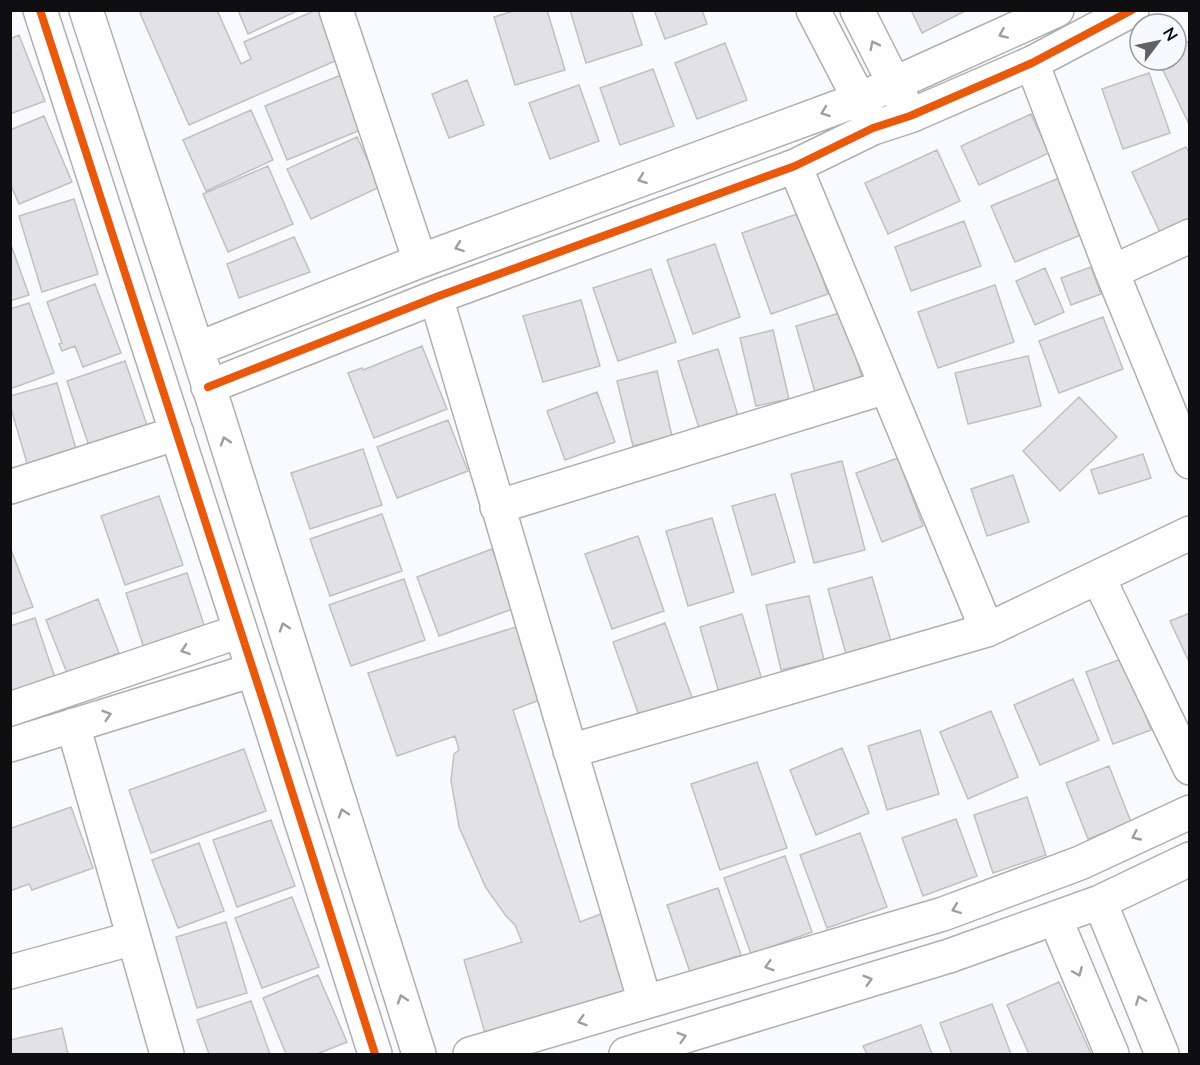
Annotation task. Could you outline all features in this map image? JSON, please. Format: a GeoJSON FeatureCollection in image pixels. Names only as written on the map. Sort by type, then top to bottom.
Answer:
{"type":"FeatureCollection","features":[{"type":"Feature","properties":{"kind":"street"},"geometry":{"type":"LineString","coordinates":[[40,10],[375,1054]]}},
{"type":"Feature","properties":{"kind":"street"},"geometry":{"type":"LineString","coordinates":[[86,10],[197,350],[419,1054]]}},
{"type":"Feature","properties":{"kind":"street"},"geometry":{"type":"LineString","coordinates":[[813,10],[873,128]]}},
{"type":"Feature","properties":{"kind":"street"},"geometry":{"type":"LineString","coordinates":[[857,10],[910,116]]}},
{"type":"Feature","properties":{"kind":"street"},"geometry":{"type":"LineString","coordinates":[[197,350],[420,261],[860,99],[1057,10]]}},
{"type":"Feature","properties":{"kind":"street"},"geometry":{"type":"LineString","coordinates":[[208,387],[436,297],[795,166],[873,128],[910,116],[1032,63],[1132,10]]}},
{"type":"Feature","properties":{"kind":"street"},"geometry":{"type":"LineString","coordinates":[[339,11],[420,261]]}},
{"type":"Feature","properties":{"kind":"street"},"geometry":{"type":"LineString","coordinates":[[1032,63],[1112,272],[1190,462]]}},
{"type":"Feature","properties":{"kind":"street"},"geometry":{"type":"LineString","coordinates":[[795,166],[987,630]]}},
{"type":"Feature","properties":{"kind":"street"},"geometry":{"type":"LineString","coordinates":[[1112,272],[1190,236]]}},
{"type":"Feature","properties":{"kind":"street"},"geometry":{"type":"LineString","coordinates":[[436,297],[645,1002]]}},
{"type":"Feature","properties":{"kind":"street"},"geometry":{"type":"LineString","coordinates":[[497,507],[886,387]]}},
{"type":"Feature","properties":{"kind":"street"},"geometry":{"type":"LineString","coordinates":[[10,488],[177,433]]}},
{"type":"Feature","properties":{"kind":"street"},"geometry":{"type":"LineString","coordinates":[[570,751],[987,630],[1190,533]]}},
{"type":"Feature","properties":{"kind":"street"},"geometry":{"type":"LineString","coordinates":[[1098,577],[1190,768]]}},
{"type":"Feature","properties":{"kind":"street"},"geometry":{"type":"LineString","coordinates":[[10,710],[240,631]]}},
{"type":"Feature","properties":{"kind":"street"},"geometry":{"type":"LineString","coordinates":[[10,745],[253,670]]}},
{"type":"Feature","properties":{"kind":"street"},"geometry":{"type":"LineString","coordinates":[[73,725],[167,1054]]}},
{"type":"Feature","properties":{"kind":"street"},"geometry":{"type":"LineString","coordinates":[[470,1054],[944,914],[1080,863],[1190,812]]}},
{"type":"Feature","properties":{"kind":"street"},"geometry":{"type":"LineString","coordinates":[[626,1054],[949,956],[1100,902],[1190,859]]}},
{"type":"Feature","properties":{"kind":"street"},"geometry":{"type":"LineString","coordinates":[[1100,902],[1162,1054]]}},
{"type":"Feature","properties":{"kind":"street"},"geometry":{"type":"LineString","coordinates":[[1055,918],[1112,1054]]}},
{"type":"Feature","properties":{"kind":"street"},"geometry":{"type":"LineString","coordinates":[[10,972],[134,938]]}},
{"type":"Feature","properties":{"kind":"building"},"geometry":{"type":"Polygon","coordinates":[[[145,10],[217,10],[241,64],[251,59],[244,42],[316,10],[323,10],[344,57],[189,125],[140,13],[145,10]]]}},
{"type":"Feature","properties":{"kind":"building"},"geometry":{"type":"Polygon","coordinates":[[[238,10],[299,10],[248,34],[238,10]]]}},
{"type":"Feature","properties":{"kind":"building"},"geometry":{"type":"Polygon","coordinates":[[[517,10],[547,10],[565,70],[515,85],[494,17],[517,10]]]}},
{"type":"Feature","properties":{"kind":"building"},"geometry":{"type":"Polygon","coordinates":[[[570,10],[631,10],[642,45],[586,63],[570,10]]]}},
{"type":"Feature","properties":{"kind":"building"},"geometry":{"type":"Polygon","coordinates":[[[654,10],[702,10],[707,24],[665,39],[654,10]]]}},
{"type":"Feature","properties":{"kind":"building"},"geometry":{"type":"Polygon","coordinates":[[[911,10],[967,10],[922,33],[911,10]]]}},
{"type":"Feature","properties":{"kind":"building"},"geometry":{"type":"Polygon","coordinates":[[[19,35],[45,101],[10,114],[10,39],[19,35]]]}},
{"type":"Feature","properties":{"kind":"building"},"geometry":{"type":"Polygon","coordinates":[[[1190,41],[1190,126],[1164,72],[1188,72],[1188,42],[1190,41]]]}},
{"type":"Feature","properties":{"kind":"building"},"geometry":{"type":"Polygon","coordinates":[[[725,43],[747,100],[697,119],[675,63],[725,43]]]}},
{"type":"Feature","properties":{"kind":"building"},"geometry":{"type":"Polygon","coordinates":[[[653,69],[674,126],[620,145],[600,88],[653,69]]]}},
{"type":"Feature","properties":{"kind":"building"},"geometry":{"type":"Polygon","coordinates":[[[1149,73],[1170,133],[1123,149],[1102,89],[1149,73]]]}},
{"type":"Feature","properties":{"kind":"building"},"geometry":{"type":"Polygon","coordinates":[[[341,75],[363,129],[287,160],[265,106],[341,75]]]}},
{"type":"Feature","properties":{"kind":"building"},"geometry":{"type":"Polygon","coordinates":[[[467,80],[484,125],[449,138],[432,94],[467,80]]]}},
{"type":"Feature","properties":{"kind":"building"},"geometry":{"type":"Polygon","coordinates":[[[579,85],[599,141],[550,159],[529,103],[579,85]]]}},
{"type":"Feature","properties":{"kind":"building"},"geometry":{"type":"Polygon","coordinates":[[[251,110],[273,160],[206,191],[183,140],[251,110]]]}},
{"type":"Feature","properties":{"kind":"building"},"geometry":{"type":"Polygon","coordinates":[[[1031,114],[1049,153],[979,185],[961,146],[1031,114]]]}},
{"type":"Feature","properties":{"kind":"building"},"geometry":{"type":"Polygon","coordinates":[[[44,116],[72,182],[19,204],[10,183],[10,130],[44,116]]]}},
{"type":"Feature","properties":{"kind":"building"},"geometry":{"type":"Polygon","coordinates":[[[357,137],[380,187],[311,219],[287,169],[357,137]]]}},
{"type":"Feature","properties":{"kind":"building"},"geometry":{"type":"Polygon","coordinates":[[[1186,147],[1190,155],[1190,226],[1163,239],[1132,172],[1186,147]]]}},
{"type":"Feature","properties":{"kind":"building"},"geometry":{"type":"Polygon","coordinates":[[[937,150],[960,201],[888,234],[865,183],[937,150]]]}},
{"type":"Feature","properties":{"kind":"building"},"geometry":{"type":"Polygon","coordinates":[[[268,166],[293,224],[228,252],[203,194],[268,166]]]}},
{"type":"Feature","properties":{"kind":"building"},"geometry":{"type":"Polygon","coordinates":[[[1059,178],[1083,234],[1015,262],[991,206],[1059,178]]]}},
{"type":"Feature","properties":{"kind":"building"},"geometry":{"type":"Polygon","coordinates":[[[74,199],[98,274],[42,292],[19,216],[74,199]]]}},
{"type":"Feature","properties":{"kind":"building"},"geometry":{"type":"Polygon","coordinates":[[[800,213],[828,294],[771,314],[742,233],[800,213]]]}},
{"type":"Feature","properties":{"kind":"building"},"geometry":{"type":"Polygon","coordinates":[[[964,221],[981,266],[911,291],[895,247],[964,221]]]}},
{"type":"Feature","properties":{"kind":"building"},"geometry":{"type":"Polygon","coordinates":[[[294,237],[310,272],[239,298],[227,264],[294,237]]]}},
{"type":"Feature","properties":{"kind":"building"},"geometry":{"type":"Polygon","coordinates":[[[10,242],[29,295],[10,301],[10,242]]]}},
{"type":"Feature","properties":{"kind":"building"},"geometry":{"type":"Polygon","coordinates":[[[715,244],[740,317],[693,334],[667,260],[715,244]]]}},
{"type":"Feature","properties":{"kind":"building"},"geometry":{"type":"Polygon","coordinates":[[[1091,267],[1101,294],[1071,305],[1061,278],[1091,267]]]}},
{"type":"Feature","properties":{"kind":"building"},"geometry":{"type":"Polygon","coordinates":[[[1045,268],[1064,312],[1035,325],[1016,281],[1045,268]]]}},
{"type":"Feature","properties":{"kind":"building"},"geometry":{"type":"Polygon","coordinates":[[[651,269],[676,342],[618,361],[593,288],[651,269]]]}},
{"type":"Feature","properties":{"kind":"building"},"geometry":{"type":"Polygon","coordinates":[[[95,284],[121,353],[83,367],[75,346],[62,351],[59,344],[62,343],[47,302],[95,284]]]}},
{"type":"Feature","properties":{"kind":"building"},"geometry":{"type":"Polygon","coordinates":[[[995,285],[1014,342],[938,368],[918,312],[995,285]]]}},
{"type":"Feature","properties":{"kind":"building"},"geometry":{"type":"Polygon","coordinates":[[[581,300],[600,366],[543,382],[523,316],[581,300]]]}},
{"type":"Feature","properties":{"kind":"building"},"geometry":{"type":"Polygon","coordinates":[[[29,303],[54,373],[10,389],[10,309],[29,303]]]}},
{"type":"Feature","properties":{"kind":"building"},"geometry":{"type":"Polygon","coordinates":[[[843,312],[862,378],[815,392],[796,326],[843,312]]]}},
{"type":"Feature","properties":{"kind":"building"},"geometry":{"type":"Polygon","coordinates":[[[1103,317],[1123,369],[1059,393],[1039,341],[1103,317]]]}},
{"type":"Feature","properties":{"kind":"building"},"geometry":{"type":"Polygon","coordinates":[[[773,330],[789,399],[756,406],[740,338],[773,330]]]}},
{"type":"Feature","properties":{"kind":"building"},"geometry":{"type":"Polygon","coordinates":[[[422,346],[447,409],[374,438],[348,373],[362,368],[363,370],[422,346]]]}},
{"type":"Feature","properties":{"kind":"building"},"geometry":{"type":"Polygon","coordinates":[[[718,349],[738,416],[699,428],[678,361],[718,349]]]}},
{"type":"Feature","properties":{"kind":"building"},"geometry":{"type":"Polygon","coordinates":[[[1028,356],[1041,406],[968,424],[955,373],[1028,356]]]}},
{"type":"Feature","properties":{"kind":"building"},"geometry":{"type":"Polygon","coordinates":[[[125,361],[149,431],[93,458],[67,381],[125,361]]]}},
{"type":"Feature","properties":{"kind":"building"},"geometry":{"type":"Polygon","coordinates":[[[657,371],[672,436],[633,446],[617,381],[657,371]]]}},
{"type":"Feature","properties":{"kind":"building"},"geometry":{"type":"Polygon","coordinates":[[[57,383],[78,456],[29,470],[10,405],[10,396],[57,383]]]}},
{"type":"Feature","properties":{"kind":"building"},"geometry":{"type":"Polygon","coordinates":[[[597,392],[615,442],[565,460],[547,411],[597,392]]]}},
{"type":"Feature","properties":{"kind":"building"},"geometry":{"type":"Polygon","coordinates":[[[1079,397],[1117,437],[1060,491],[1023,451],[1079,397]]]}},
{"type":"Feature","properties":{"kind":"building"},"geometry":{"type":"Polygon","coordinates":[[[448,420],[468,471],[397,498],[377,447],[448,420]]]}},
{"type":"Feature","properties":{"kind":"building"},"geometry":{"type":"Polygon","coordinates":[[[363,449],[382,505],[310,529],[291,473],[363,449]]]}},
{"type":"Feature","properties":{"kind":"building"},"geometry":{"type":"Polygon","coordinates":[[[1143,454],[1151,478],[1099,494],[1091,470],[1143,454]]]}},
{"type":"Feature","properties":{"kind":"building"},"geometry":{"type":"Polygon","coordinates":[[[898,458],[923,526],[882,542],[856,473],[898,458]]]}},
{"type":"Feature","properties":{"kind":"building"},"geometry":{"type":"Polygon","coordinates":[[[842,461],[865,550],[814,563],[791,474],[842,461]]]}},
{"type":"Feature","properties":{"kind":"building"},"geometry":{"type":"Polygon","coordinates":[[[1013,475],[1029,522],[987,536],[971,489],[1013,475]]]}},
{"type":"Feature","properties":{"kind":"building"},"geometry":{"type":"Polygon","coordinates":[[[775,494],[795,562],[752,575],[732,506],[775,494]]]}},
{"type":"Feature","properties":{"kind":"building"},"geometry":{"type":"Polygon","coordinates":[[[159,496],[183,565],[125,585],[101,516],[159,496]]]}},
{"type":"Feature","properties":{"kind":"building"},"geometry":{"type":"Polygon","coordinates":[[[382,514],[402,571],[330,596],[310,539],[382,514]]]}},
{"type":"Feature","properties":{"kind":"building"},"geometry":{"type":"Polygon","coordinates":[[[712,518],[734,592],[688,606],[666,531],[712,518]]]}},
{"type":"Feature","properties":{"kind":"building"},"geometry":{"type":"Polygon","coordinates":[[[638,536],[664,611],[612,629],[585,554],[638,536]]]}},
{"type":"Feature","properties":{"kind":"building"},"geometry":{"type":"Polygon","coordinates":[[[10,547],[33,607],[10,615],[10,547]]]}},
{"type":"Feature","properties":{"kind":"building"},"geometry":{"type":"Polygon","coordinates":[[[492,549],[515,608],[439,636],[417,577],[492,549]]]}},
{"type":"Feature","properties":{"kind":"building"},"geometry":{"type":"Polygon","coordinates":[[[187,573],[209,640],[148,660],[126,593],[187,573]]]}},
{"type":"Feature","properties":{"kind":"building"},"geometry":{"type":"Polygon","coordinates":[[[872,577],[891,641],[846,654],[828,589],[872,577]]]}},
{"type":"Feature","properties":{"kind":"building"},"geometry":{"type":"Polygon","coordinates":[[[404,579],[425,640],[351,666],[329,605],[404,579]]]}},
{"type":"Feature","properties":{"kind":"building"},"geometry":{"type":"Polygon","coordinates":[[[809,596],[824,660],[781,670],[766,605],[809,596]]]}},
{"type":"Feature","properties":{"kind":"building"},"geometry":{"type":"Polygon","coordinates":[[[98,599],[119,653],[90,664],[92,669],[69,678],[46,620],[98,599]]]}},
{"type":"Feature","properties":{"kind":"building"},"geometry":{"type":"Polygon","coordinates":[[[1190,613],[1190,664],[1170,621],[1190,613]]]}},
{"type":"Feature","properties":{"kind":"building"},"geometry":{"type":"Polygon","coordinates":[[[742,614],[763,683],[720,696],[700,627],[742,614]]]}},
{"type":"Feature","properties":{"kind":"building"},"geometry":{"type":"Polygon","coordinates":[[[35,618],[57,684],[10,700],[10,626],[35,618]]]}},
{"type":"Feature","properties":{"kind":"building"},"geometry":{"type":"Polygon","coordinates":[[[665,623],[697,711],[644,730],[613,642],[665,623]]]}},
{"type":"Feature","properties":{"kind":"building"},"geometry":{"type":"Polygon","coordinates":[[[516,627],[542,699],[513,710],[580,922],[611,910],[636,994],[487,1040],[464,960],[522,942],[515,925],[486,888],[459,827],[451,780],[454,754],[459,750],[455,736],[397,756],[368,673],[516,627]]]}},
{"type":"Feature","properties":{"kind":"building"},"geometry":{"type":"Polygon","coordinates":[[[1124,658],[1151,730],[1113,744],[1086,672],[1124,658]]]}},
{"type":"Feature","properties":{"kind":"building"},"geometry":{"type":"Polygon","coordinates":[[[1073,679],[1099,740],[1040,765],[1014,705],[1073,679]]]}},
{"type":"Feature","properties":{"kind":"building"},"geometry":{"type":"Polygon","coordinates":[[[991,711],[1018,777],[968,799],[940,732],[991,711]]]}},
{"type":"Feature","properties":{"kind":"building"},"geometry":{"type":"Polygon","coordinates":[[[920,730],[939,794],[887,810],[868,746],[920,730]]]}},
{"type":"Feature","properties":{"kind":"building"},"geometry":{"type":"Polygon","coordinates":[[[842,748],[869,813],[816,835],[790,770],[842,748]]]}},
{"type":"Feature","properties":{"kind":"building"},"geometry":{"type":"Polygon","coordinates":[[[244,749],[266,811],[151,853],[129,790],[244,749]]]}},
{"type":"Feature","properties":{"kind":"building"},"geometry":{"type":"Polygon","coordinates":[[[757,762],[787,848],[720,870],[691,784],[757,762]]]}},
{"type":"Feature","properties":{"kind":"building"},"geometry":{"type":"Polygon","coordinates":[[[1109,766],[1131,822],[1088,839],[1066,783],[1109,766]]]}},
{"type":"Feature","properties":{"kind":"building"},"geometry":{"type":"Polygon","coordinates":[[[1027,797],[1046,855],[993,873],[974,815],[1027,797]]]}},
{"type":"Feature","properties":{"kind":"building"},"geometry":{"type":"Polygon","coordinates":[[[71,807],[93,868],[32,890],[29,884],[10,891],[10,822],[12,828],[71,807]]]}},
{"type":"Feature","properties":{"kind":"building"},"geometry":{"type":"Polygon","coordinates":[[[956,819],[977,876],[923,896],[902,838],[956,819]]]}},
{"type":"Feature","properties":{"kind":"building"},"geometry":{"type":"Polygon","coordinates":[[[271,820],[295,886],[237,907],[213,840],[271,820]]]}},
{"type":"Feature","properties":{"kind":"building"},"geometry":{"type":"Polygon","coordinates":[[[860,833],[887,907],[827,928],[800,855],[860,833]]]}},
{"type":"Feature","properties":{"kind":"building"},"geometry":{"type":"Polygon","coordinates":[[[199,843],[224,911],[178,928],[152,860],[199,843]]]}},
{"type":"Feature","properties":{"kind":"building"},"geometry":{"type":"Polygon","coordinates":[[[785,856],[812,932],[751,954],[724,878],[785,856]]]}},
{"type":"Feature","properties":{"kind":"building"},"geometry":{"type":"Polygon","coordinates":[[[718,888],[741,955],[690,972],[667,905],[718,888]]]}},
{"type":"Feature","properties":{"kind":"building"},"geometry":{"type":"Polygon","coordinates":[[[292,897],[319,967],[262,988],[235,918],[292,897]]]}},
{"type":"Feature","properties":{"kind":"building"},"geometry":{"type":"Polygon","coordinates":[[[226,922],[247,993],[197,1008],[176,937],[226,922]]]}},
{"type":"Feature","properties":{"kind":"building"},"geometry":{"type":"Polygon","coordinates":[[[318,975],[347,1042],[317,1054],[286,1054],[263,998],[318,975]]]}},
{"type":"Feature","properties":{"kind":"building"},"geometry":{"type":"Polygon","coordinates":[[[1059,982],[1091,1054],[1029,1054],[1007,1005],[1059,982]]]}},
{"type":"Feature","properties":{"kind":"building"},"geometry":{"type":"Polygon","coordinates":[[[251,1001],[270,1054],[209,1054],[197,1020],[251,1001]]]}},
{"type":"Feature","properties":{"kind":"building"},"geometry":{"type":"Polygon","coordinates":[[[992,1004],[1011,1054],[952,1054],[940,1023],[992,1004]]]}},
{"type":"Feature","properties":{"kind":"building"},"geometry":{"type":"Polygon","coordinates":[[[921,1025],[932,1054],[867,1054],[863,1046],[921,1025]]]}},
{"type":"Feature","properties":{"kind":"building"},"geometry":{"type":"Polygon","coordinates":[[[62,1028],[68,1054],[10,1054],[10,1040],[62,1028]]]}},
{"type":"Feature","properties":{"kind":"cycle path"},"geometry":{"type":"LineString","coordinates":[[40,10],[375,1054]]}},
{"type":"Feature","properties":{"kind":"cycle path"},"geometry":{"type":"LineString","coordinates":[[208,387],[436,297],[795,166],[873,128],[910,116],[1032,63],[1132,10]]}}]}
